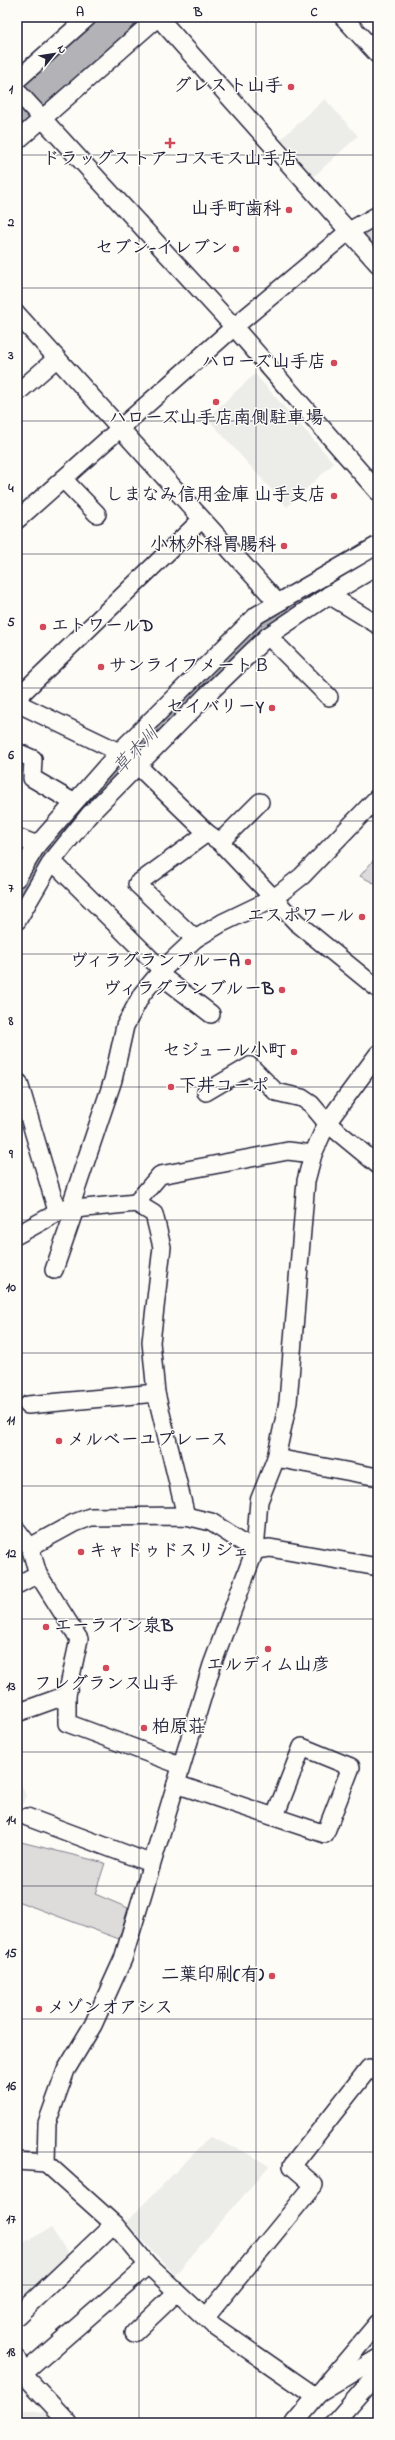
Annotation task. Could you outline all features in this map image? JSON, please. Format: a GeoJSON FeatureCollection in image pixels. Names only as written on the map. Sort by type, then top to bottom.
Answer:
{"type":"FeatureCollection","features":[{"type":"Feature","properties":{"kind":"street"},"geometry":{"type":"LineString","coordinates":[[17,80],[88,17]]}},
{"type":"Feature","properties":{"kind":"street"},"geometry":{"type":"LineString","coordinates":[[17,141],[39,116],[158,17],[378,264]]}},
{"type":"Feature","properties":{"kind":"street"},"geometry":{"type":"LineString","coordinates":[[343,17],[378,55]]}},
{"type":"Feature","properties":{"kind":"street"},"geometry":{"type":"LineString","coordinates":[[17,91],[234,327],[378,492]]}},
{"type":"Feature","properties":{"kind":"street"},"geometry":{"type":"LineString","coordinates":[[17,520],[234,327],[349,231],[378,215]]}},
{"type":"Feature","properties":{"kind":"street"},"geometry":{"type":"LineString","coordinates":[[17,314],[122,427],[201,520],[277,602]]}},
{"type":"Feature","properties":{"kind":"street"},"geometry":{"type":"LineString","coordinates":[[17,393],[57,358]]}},
{"type":"Feature","properties":{"kind":"street"},"geometry":{"type":"LineString","coordinates":[[63,479],[97,514]]}},
{"type":"Feature","properties":{"kind":"street"},"geometry":{"type":"LineString","coordinates":[[17,698],[201,520]]}},
{"type":"Feature","properties":{"kind":"street"},"geometry":{"type":"LineString","coordinates":[[17,922],[52,861],[89,814],[129,759],[256,615],[378,544]]}},
{"type":"Feature","properties":{"kind":"street"},"geometry":{"type":"LineString","coordinates":[[17,878],[37,844],[73,802],[129,759],[268,636],[329,595],[378,566]]}},
{"type":"Feature","properties":{"kind":"street"},"geometry":{"type":"LineString","coordinates":[[329,595],[378,625]]}},
{"type":"Feature","properties":{"kind":"street"},"geometry":{"type":"LineString","coordinates":[[268,636],[329,697]]}},
{"type":"Feature","properties":{"kind":"street"},"geometry":{"type":"LineString","coordinates":[[17,703],[129,759],[214,837],[296,922],[378,988]]}},
{"type":"Feature","properties":{"kind":"street"},"geometry":{"type":"LineString","coordinates":[[17,752],[33,759],[32,778],[73,802]]}},
{"type":"Feature","properties":{"kind":"street"},"geometry":{"type":"LineString","coordinates":[[54,1270],[68,1208],[113,1080],[125,1026],[142,994],[160,972],[195,940],[222,923],[274,898],[307,871],[378,797]]}},
{"type":"Feature","properties":{"kind":"street"},"geometry":{"type":"LineString","coordinates":[[195,940],[137,884],[214,837],[260,802]]}},
{"type":"Feature","properties":{"kind":"street"},"geometry":{"type":"LineString","coordinates":[[17,837],[37,844]]}},
{"type":"Feature","properties":{"kind":"street"},"geometry":{"type":"LineString","coordinates":[[52,861],[160,972],[211,1014]]}},
{"type":"Feature","properties":{"kind":"street"},"geometry":{"type":"LineString","coordinates":[[46,2163],[47,2123],[66,2070],[93,2025],[122,1959],[150,1863],[176,1784],[180,1765],[212,1665],[255,1550],[259,1501],[276,1458],[288,1402],[306,1181],[314,1154],[326,1123],[378,1054]]}},
{"type":"Feature","properties":{"kind":"street"},"geometry":{"type":"LineString","coordinates":[[206,1092],[250,1066],[276,1092],[302,1098],[311,1104],[326,1123],[378,1165]]}},
{"type":"Feature","properties":{"kind":"street"},"geometry":{"type":"LineString","coordinates":[[17,1082],[19,1083],[68,1208]]}},
{"type":"Feature","properties":{"kind":"street"},"geometry":{"type":"LineString","coordinates":[[136,1203],[160,1175],[288,1151],[314,1154]]}},
{"type":"Feature","properties":{"kind":"street"},"geometry":{"type":"LineString","coordinates":[[17,1236],[68,1208],[136,1203],[154,1214],[162,1247],[151,1342],[156,1393],[186,1516]]}},
{"type":"Feature","properties":{"kind":"street"},"geometry":{"type":"LineString","coordinates":[[28,1405],[156,1393]]}},
{"type":"Feature","properties":{"kind":"street"},"geometry":{"type":"LineString","coordinates":[[276,1458],[378,1476]]}},
{"type":"Feature","properties":{"kind":"street"},"geometry":{"type":"LineString","coordinates":[[30,1547],[74,1523],[90,1517],[186,1516],[211,1522],[255,1550],[270,1548],[378,1567]]}},
{"type":"Feature","properties":{"kind":"street"},"geometry":{"type":"LineString","coordinates":[[17,1530],[30,1547],[38,1574],[79,1639],[67,1695],[67,1723],[180,1765]]}},
{"type":"Feature","properties":{"kind":"street"},"geometry":{"type":"LineString","coordinates":[[17,1585],[38,1574]]}},
{"type":"Feature","properties":{"kind":"street"},"geometry":{"type":"LineString","coordinates":[[17,1713],[67,1695]]}},
{"type":"Feature","properties":{"kind":"street"},"geometry":{"type":"LineString","coordinates":[[176,1784],[325,1834],[351,1767],[302,1747],[275,1816]]}},
{"type":"Feature","properties":{"kind":"street"},"geometry":{"type":"LineString","coordinates":[[27,1818],[150,1863]]}},
{"type":"Feature","properties":{"kind":"street"},"geometry":{"type":"LineString","coordinates":[[206,2317],[314,2185],[292,2166],[369,2068],[378,2073]]}},
{"type":"Feature","properties":{"kind":"street"},"geometry":{"type":"LineString","coordinates":[[17,2161],[46,2163],[114,2224],[148,2265],[214,2326],[314,2396]]}},
{"type":"Feature","properties":{"kind":"street"},"geometry":{"type":"LineString","coordinates":[[17,2316],[114,2224]]}},
{"type":"Feature","properties":{"kind":"street"},"geometry":{"type":"LineString","coordinates":[[69,2423],[20,2366],[148,2265]]}},
{"type":"Feature","properties":{"kind":"street"},"geometry":{"type":"LineString","coordinates":[[134,2333],[177,2292]]}},
{"type":"Feature","properties":{"kind":"street"},"geometry":{"type":"LineString","coordinates":[[294,2423],[314,2396],[378,2323]]}},
{"type":"Feature","properties":{"kind":"street"},"geometry":{"type":"LineString","coordinates":[[314,2396],[378,2358]]}},
{"type":"Feature","properties":{"kind":"street"},"geometry":{"type":"LineString","coordinates":[[334,2423],[378,2373]]}},
{"type":"Feature","properties":{"kind":"shaded area"},"geometry":{"type":"Polygon","coordinates":[[[325,99],[358,136],[312,178],[279,141],[325,99]]]}},
{"type":"Feature","properties":{"kind":"shaded area"},"geometry":{"type":"Polygon","coordinates":[[[378,222],[378,252],[365,238],[368,227],[378,222]]]}},
{"type":"Feature","properties":{"kind":"shaded area"},"geometry":{"type":"Polygon","coordinates":[[[255,374],[334,463],[287,507],[207,418],[255,374]]]}},
{"type":"Feature","properties":{"kind":"shaded area"},"geometry":{"type":"Polygon","coordinates":[[[378,855],[378,878],[374,883],[360,876],[378,855]]]}},
{"type":"Feature","properties":{"kind":"shaded area"},"geometry":{"type":"Polygon","coordinates":[[[17,1775],[26,1796],[17,1817],[17,1775]]]}},
{"type":"Feature","properties":{"kind":"shaded area"},"geometry":{"type":"Polygon","coordinates":[[[17,1841],[105,1863],[95,1894],[128,1908],[119,1939],[17,1901],[17,1841]]]}},
{"type":"Feature","properties":{"kind":"shaded area"},"geometry":{"type":"Polygon","coordinates":[[[210,2137],[249,2154],[269,2166],[175,2275],[126,2222],[210,2137]]]}},
{"type":"Feature","properties":{"kind":"shaded area"},"geometry":{"type":"Polygon","coordinates":[[[51,2228],[70,2256],[17,2316],[17,2246],[51,2228]]]}},
{"type":"Feature","properties":{"kind":"shaded area"},"geometry":{"type":"Polygon","coordinates":[[[17,2409],[60,2414],[67,2423],[17,2423],[17,2409]]]}},
{"type":"Feature","properties":{"kind":"waterway"},"geometry":{"type":"LineString","coordinates":[[17,110],[121,17]]}},
{"type":"Feature","properties":{"kind":"waterway","name":"草木川"},"geometry":{"type":"LineString","coordinates":[[17,899],[47,852],[100,789],[222,663],[250,638],[278,617],[320,590],[378,557]]}},
{"type":"Feature","properties":{"kind":"place","name":"グレスト山手"},"geometry":{"type":"Point","coordinates":[291,87]}},
{"type":"Feature","properties":{"kind":"place","name":"ドラッグストア コスモス山手店"},"geometry":{"type":"Point","coordinates":[170,143]}},
{"type":"Feature","properties":{"kind":"place","name":"山手町歯科"},"geometry":{"type":"Point","coordinates":[289,210]}},
{"type":"Feature","properties":{"kind":"place","name":"セブン-イレブン"},"geometry":{"type":"Point","coordinates":[236,249]}},
{"type":"Feature","properties":{"kind":"place","name":"ハローズ山手店"},"geometry":{"type":"Point","coordinates":[334,363]}},
{"type":"Feature","properties":{"kind":"place","name":"ハローズ山手店南側駐車場"},"geometry":{"type":"Point","coordinates":[216,402]}},
{"type":"Feature","properties":{"kind":"place","name":"しまなみ信用金庫 山手支店"},"geometry":{"type":"Point","coordinates":[334,496]}},
{"type":"Feature","properties":{"kind":"place","name":"小林外科胃腸科"},"geometry":{"type":"Point","coordinates":[284,546]}},
{"type":"Feature","properties":{"kind":"place","name":"エトワールD"},"geometry":{"type":"Point","coordinates":[43,627]}},
{"type":"Feature","properties":{"kind":"place","name":"サンライフメートＢ"},"geometry":{"type":"Point","coordinates":[101,667]}},
{"type":"Feature","properties":{"kind":"place","name":"セイバリーY"},"geometry":{"type":"Point","coordinates":[272,708]}},
{"type":"Feature","properties":{"kind":"place","name":"エスポワール"},"geometry":{"type":"Point","coordinates":[362,917]}},
{"type":"Feature","properties":{"kind":"place","name":"ヴィラグランブルーA"},"geometry":{"type":"Point","coordinates":[248,962]}},
{"type":"Feature","properties":{"kind":"place","name":"ヴィラグランブルーB"},"geometry":{"type":"Point","coordinates":[282,990]}},
{"type":"Feature","properties":{"kind":"place","name":"セジュール小町"},"geometry":{"type":"Point","coordinates":[294,1052]}},
{"type":"Feature","properties":{"kind":"place","name":"下井コーポ"},"geometry":{"type":"Point","coordinates":[171,1087]}},
{"type":"Feature","properties":{"kind":"place","name":"メルベーユプレース"},"geometry":{"type":"Point","coordinates":[59,1441]}},
{"type":"Feature","properties":{"kind":"place","name":"キャドゥドスリジェ"},"geometry":{"type":"Point","coordinates":[81,1552]}},
{"type":"Feature","properties":{"kind":"place","name":"エーライン泉B"},"geometry":{"type":"Point","coordinates":[46,1627]}},
{"type":"Feature","properties":{"kind":"place","name":"エルディム山彦"},"geometry":{"type":"Point","coordinates":[268,1649]}},
{"type":"Feature","properties":{"kind":"place","name":"フレグランス山手"},"geometry":{"type":"Point","coordinates":[106,1668]}},
{"type":"Feature","properties":{"kind":"place","name":"柏原荘"},"geometry":{"type":"Point","coordinates":[144,1728]}},
{"type":"Feature","properties":{"kind":"place","name":"二葉印刷(有)"},"geometry":{"type":"Point","coordinates":[272,1976]}},
{"type":"Feature","properties":{"kind":"place","name":"メゾンオアシス"},"geometry":{"type":"Point","coordinates":[39,2009]}}]}
